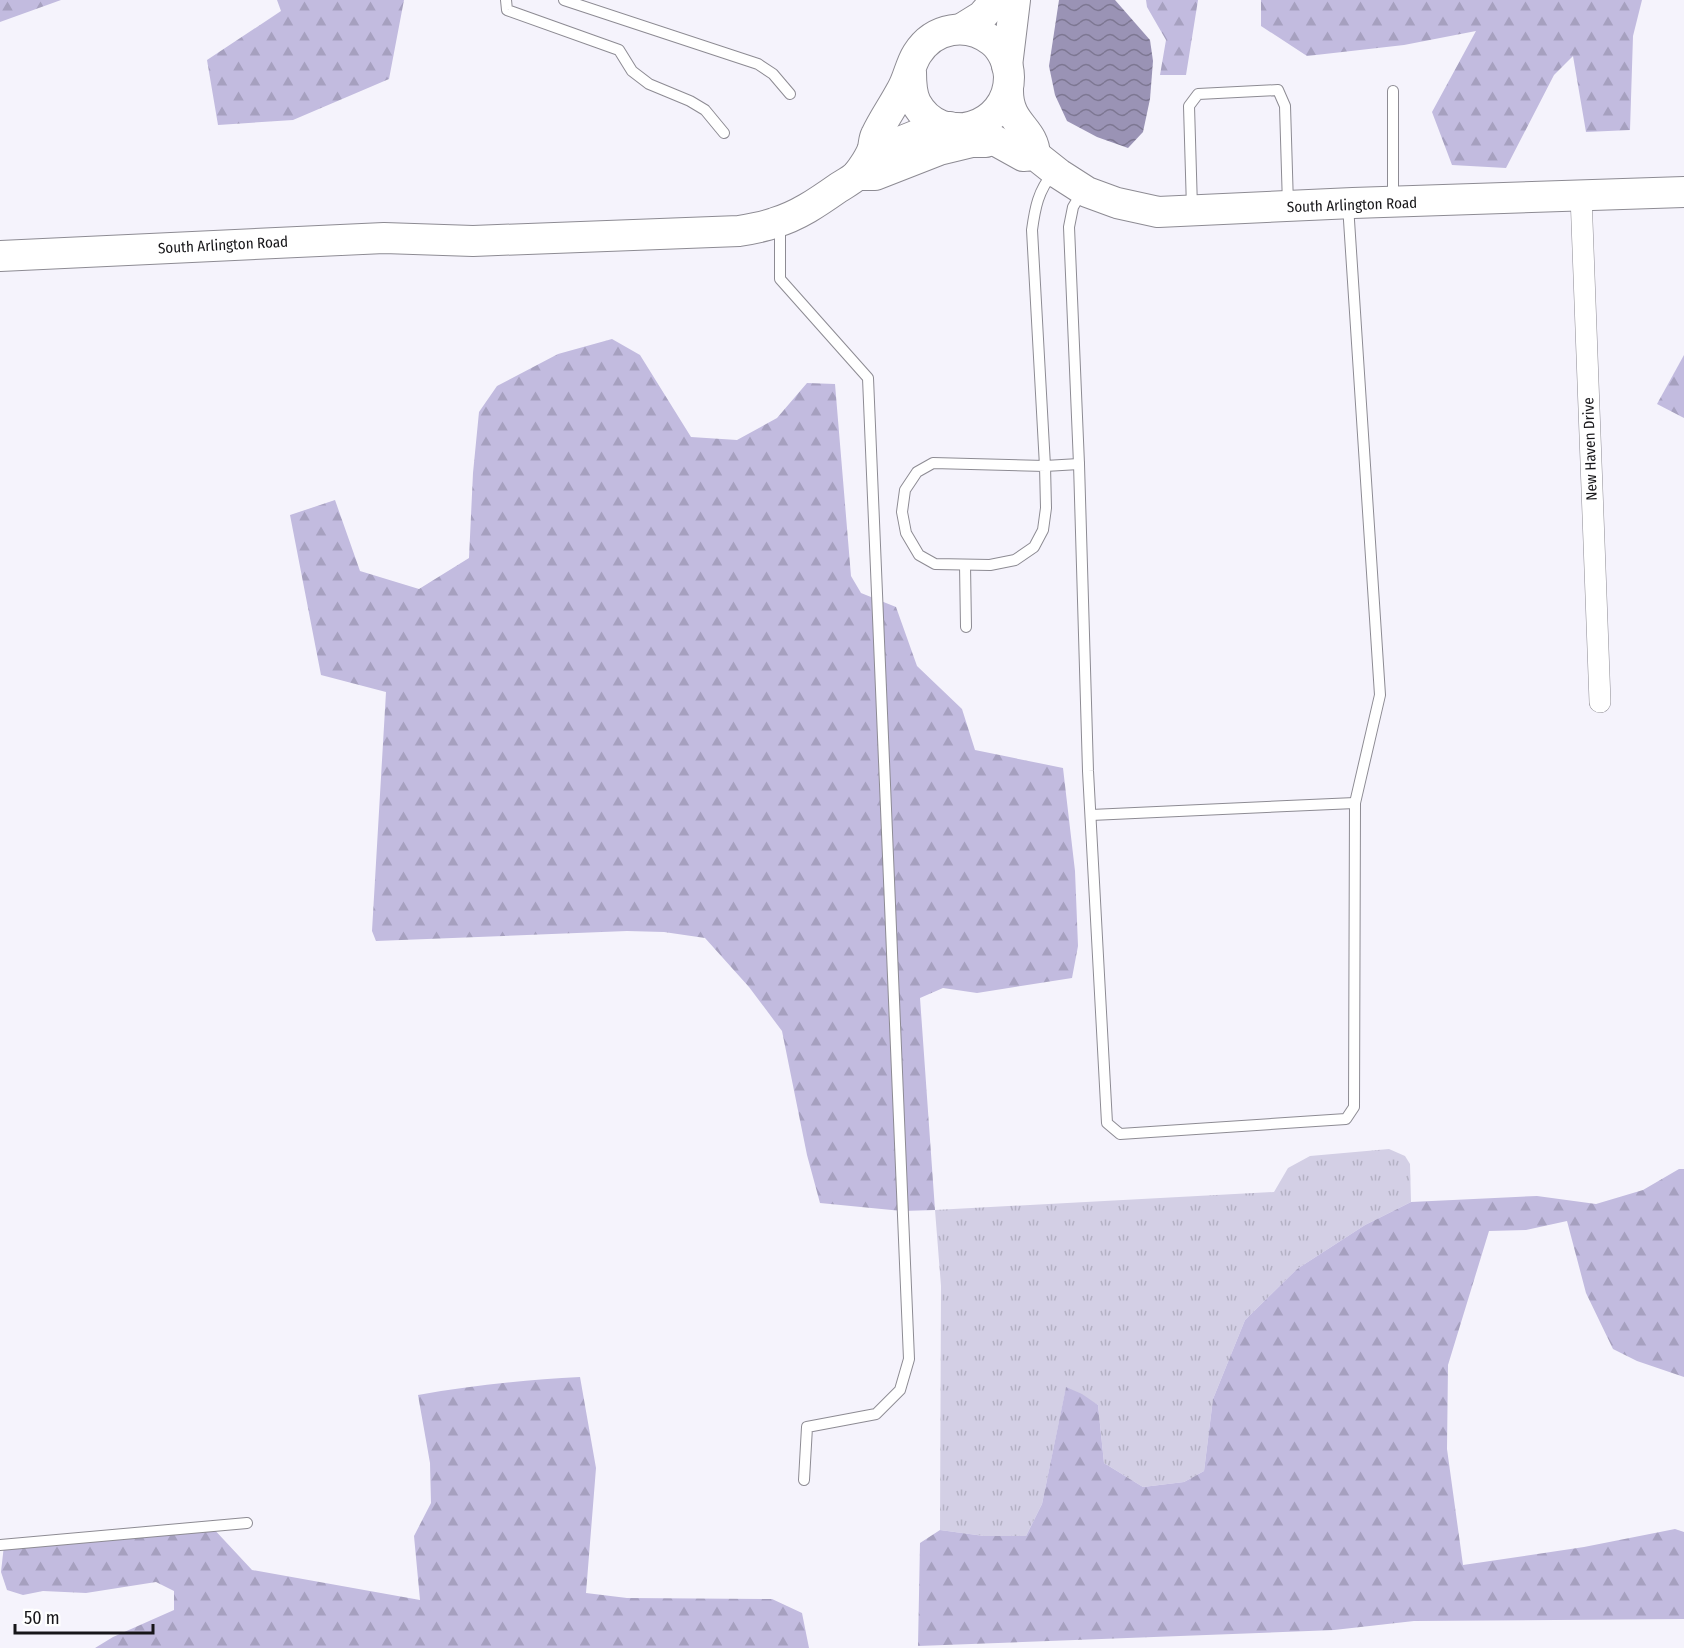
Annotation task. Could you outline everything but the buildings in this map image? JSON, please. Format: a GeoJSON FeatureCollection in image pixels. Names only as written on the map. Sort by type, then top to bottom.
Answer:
{"type":"FeatureCollection","features":[{"type":"Feature","properties":{"kind":"main road"},"geometry":{"type":"LineString","coordinates":[[962,29],[982,16],[996,0]]}},
{"type":"Feature","properties":{"kind":"main road"},"geometry":{"type":"LineString","coordinates":[[1015,0],[1008,105],[1014,117],[1035,143],[1045,163]]}},
{"type":"Feature","properties":{"kind":"main road"},"geometry":{"type":"LineString","coordinates":[[873,150],[882,149],[932,129],[953,128],[974,126],[989,119],[1001,107],[1008,79],[1005,58],[996,45],[984,35],[962,29],[953,29],[938,34],[924,43],[915,56],[911,72],[911,88],[916,103],[926,115],[940,124],[953,128]]}},
{"type":"Feature","properties":{"kind":"main road"},"geometry":{"type":"LineString","coordinates":[[857,175],[873,150],[875,136],[911,72]]}},
{"type":"Feature","properties":{"kind":"main road","name":"South Arlington Road"},"geometry":{"type":"LineString","coordinates":[[953,128],[996,141],[1023,156],[1045,163],[1083,189],[1116,203],[1158,212],[1684,192]]}},
{"type":"Feature","properties":{"kind":"main road"},"geometry":{"type":"LineString","coordinates":[[857,175],[875,174],[939,150],[972,142],[996,141]]}},
{"type":"Feature","properties":{"kind":"main road","name":"South Arlington Road"},"geometry":{"type":"LineString","coordinates":[[0,256],[384,238],[473,241],[739,231],[780,221],[811,207],[857,175]]}},
{"type":"Feature","properties":{"kind":"street","name":"New Haven Drive"},"geometry":{"type":"LineString","coordinates":[[1581,195],[1600,702]]}},
{"type":"Feature","properties":{"kind":"lane"},"geometry":{"type":"LineString","coordinates":[[506,0],[507,10],[619,50],[632,71],[649,84],[690,100],[705,110],[724,133]]}},
{"type":"Feature","properties":{"kind":"lane"},"geometry":{"type":"LineString","coordinates":[[564,0],[758,64],[773,74],[790,94]]}},
{"type":"Feature","properties":{"kind":"lane"},"geometry":{"type":"LineString","coordinates":[[1192,211],[1189,106],[1197,94],[1278,90],[1286,106],[1288,207]]}},
{"type":"Feature","properties":{"kind":"lane"},"geometry":{"type":"LineString","coordinates":[[1393,91],[1393,202]]}},
{"type":"Feature","properties":{"kind":"lane"},"geometry":{"type":"LineString","coordinates":[[1045,163],[1043,185],[1036,202],[1032,230],[1045,466],[1046,508],[1043,530],[1034,547],[1015,560],[990,565],[935,564],[919,555],[906,533],[902,512],[905,490],[917,472],[933,463],[1045,466],[1079,464]]}},
{"type":"Feature","properties":{"kind":"lane"},"geometry":{"type":"LineString","coordinates":[[1083,189],[1072,207],[1069,227],[1091,815],[1107,1123],[1120,1134],[1346,1119],[1354,1107],[1355,803],[1380,695],[1348,203]]}},
{"type":"Feature","properties":{"kind":"lane"},"geometry":{"type":"LineString","coordinates":[[780,221],[780,279],[868,378],[909,1359],[900,1390],[876,1414],[807,1426],[804,1480]]}},
{"type":"Feature","properties":{"kind":"lane"},"geometry":{"type":"LineString","coordinates":[[965,565],[966,627]]}},
{"type":"Feature","properties":{"kind":"lane"},"geometry":{"type":"LineString","coordinates":[[1091,815],[1355,803]]}},
{"type":"Feature","properties":{"kind":"lane"},"geometry":{"type":"LineString","coordinates":[[0,1545],[247,1523]]}},
{"type":"Feature","properties":{"kind":"green space"},"geometry":{"type":"Polygon","coordinates":[[[0,0],[61,0],[0,22],[0,0]]]}},
{"type":"Feature","properties":{"kind":"green space"},"geometry":{"type":"Polygon","coordinates":[[[277,0],[404,0],[389,79],[293,120],[218,125],[207,60],[281,11],[277,0]]]}},
{"type":"Feature","properties":{"kind":"green space"},"geometry":{"type":"Polygon","coordinates":[[[1146,0],[1198,0],[1186,75],[1160,75],[1166,40],[1147,7],[1146,0]]]}},
{"type":"Feature","properties":{"kind":"green space"},"geometry":{"type":"Polygon","coordinates":[[[1261,0],[1642,0],[1633,36],[1630,130],[1586,132],[1573,56],[1554,75],[1506,168],[1452,165],[1432,112],[1476,31],[1404,45],[1307,56],[1261,26],[1261,0]]]}},
{"type":"Feature","properties":{"kind":"green space"},"geometry":{"type":"Polygon","coordinates":[[[612,339],[640,355],[691,437],[737,440],[777,418],[807,383],[835,384],[851,576],[861,593],[896,607],[917,666],[962,709],[975,750],[1063,768],[1075,871],[1078,946],[1072,978],[977,993],[943,988],[920,998],[935,1210],[902,1211],[820,1203],[807,1155],[782,1031],[749,987],[705,938],[664,932],[627,931],[376,941],[372,931],[386,692],[321,675],[290,515],[335,500],[360,571],[419,589],[469,558],[473,473],[479,412],[497,386],[558,354],[612,339]]]}},
{"type":"Feature","properties":{"kind":"green space"},"geometry":{"type":"Polygon","coordinates":[[[1684,355],[1684,418],[1657,404],[1684,355]]]}},
{"type":"Feature","properties":{"kind":"green space"},"geometry":{"type":"Polygon","coordinates":[[[1389,1149],[1405,1156],[1410,1164],[1411,1202],[1365,1225],[1297,1269],[1245,1320],[1213,1399],[1204,1471],[1184,1482],[1143,1487],[1104,1463],[1098,1405],[1066,1388],[1042,1504],[1026,1536],[984,1536],[940,1530],[941,1286],[935,1210],[1274,1192],[1288,1168],[1310,1156],[1389,1149]]]}},
{"type":"Feature","properties":{"kind":"green space"},"geometry":{"type":"Polygon","coordinates":[[[1679,1169],[1684,1169],[1684,1377],[1637,1361],[1613,1349],[1586,1293],[1567,1221],[1526,1230],[1489,1231],[1448,1365],[1447,1449],[1463,1565],[1584,1547],[1675,1529],[1684,1532],[1684,1619],[1414,1621],[1334,1630],[918,1646],[920,1543],[940,1530],[984,1536],[1026,1536],[1042,1504],[1066,1387],[1098,1405],[1104,1463],[1143,1487],[1184,1482],[1204,1471],[1213,1399],[1245,1320],[1297,1269],[1365,1225],[1411,1202],[1537,1196],[1596,1204],[1643,1190],[1679,1169]]]}},
{"type":"Feature","properties":{"kind":"green space"},"geometry":{"type":"Polygon","coordinates":[[[580,1377],[596,1468],[586,1593],[627,1598],[772,1599],[802,1613],[809,1648],[95,1648],[113,1637],[174,1610],[174,1591],[156,1582],[86,1593],[43,1591],[23,1595],[7,1590],[1,1572],[4,1545],[211,1526],[252,1570],[420,1600],[414,1536],[431,1503],[430,1463],[418,1395],[499,1383],[580,1377]]]}},
{"type":"Feature","properties":{"kind":"water"},"geometry":{"type":"Polygon","coordinates":[[[1059,0],[1115,0],[1150,40],[1153,61],[1150,99],[1143,132],[1128,148],[1097,137],[1067,121],[1055,95],[1049,66],[1059,0]]]}}]}
